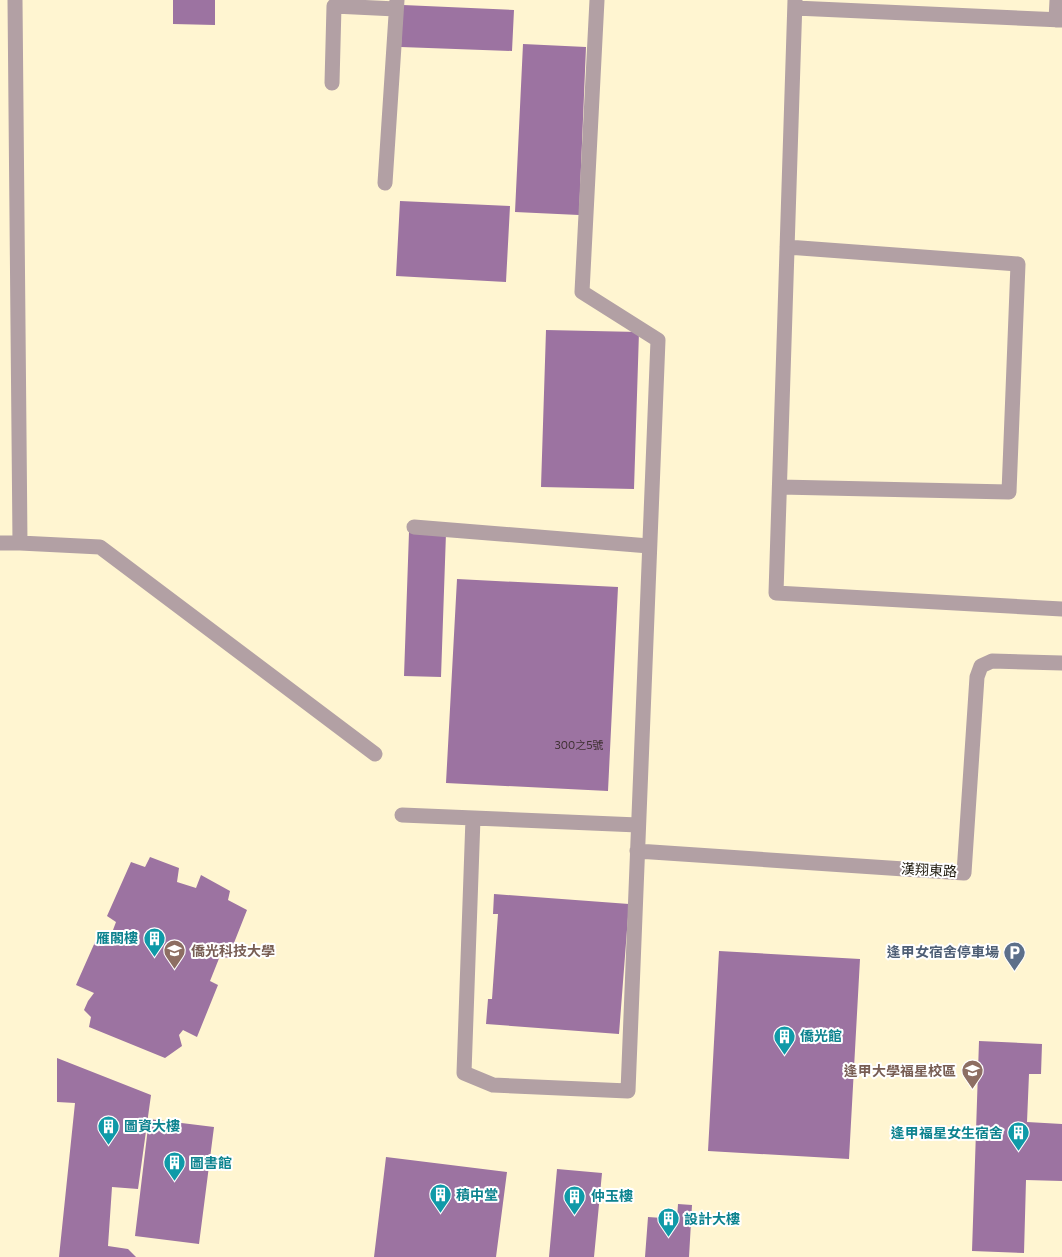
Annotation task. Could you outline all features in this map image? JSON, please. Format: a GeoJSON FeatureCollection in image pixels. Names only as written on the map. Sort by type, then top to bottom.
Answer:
{"type":"FeatureCollection","features":[{"type":"Feature","properties":{"kind":"street"},"geometry":{"type":"LineString","coordinates":[[16,0],[20,543]]}},
{"type":"Feature","properties":{"kind":"street"},"geometry":{"type":"LineString","coordinates":[[473,818],[464,1073],[493,1085],[628,1091],[658,340],[582,292],[597,0]]}},
{"type":"Feature","properties":{"kind":"street"},"geometry":{"type":"LineString","coordinates":[[1057,0],[1059,20],[795,4],[776,593],[1062,609]]}},
{"type":"Feature","properties":{"kind":"street"},"geometry":{"type":"LineString","coordinates":[[332,83],[334,6],[396,5],[385,184]]}},
{"type":"Feature","properties":{"kind":"street"},"geometry":{"type":"LineString","coordinates":[[780,487],[1009,492],[1018,264],[787,248]]}},
{"type":"Feature","properties":{"kind":"street"},"geometry":{"type":"LineString","coordinates":[[414,527],[650,546]]}},
{"type":"Feature","properties":{"kind":"street"},"geometry":{"type":"LineString","coordinates":[[0,542],[100,547],[375,754]]}},
{"type":"Feature","properties":{"kind":"street","name":"漢翔東路"},"geometry":{"type":"LineString","coordinates":[[637,851],[964,873],[977,677],[982,666],[992,661],[1062,663]]}},
{"type":"Feature","properties":{"kind":"street"},"geometry":{"type":"LineString","coordinates":[[402,815],[638,825]]}},
{"type":"Feature","properties":{"kind":"building"},"geometry":{"type":"Polygon","coordinates":[[[173,0],[215,0],[215,25],[173,24],[173,0]]]}},
{"type":"Feature","properties":{"kind":"building"},"geometry":{"type":"Polygon","coordinates":[[[403,5],[514,10],[512,51],[401,47],[403,5]]]}},
{"type":"Feature","properties":{"kind":"building"},"geometry":{"type":"Polygon","coordinates":[[[523,44],[586,47],[579,215],[515,212],[523,44]]]}},
{"type":"Feature","properties":{"kind":"building"},"geometry":{"type":"Polygon","coordinates":[[[400,201],[510,206],[506,282],[396,276],[400,201]]]}},
{"type":"Feature","properties":{"kind":"building"},"geometry":{"type":"Polygon","coordinates":[[[546,330],[639,332],[634,489],[541,487],[546,330]]]}},
{"type":"Feature","properties":{"kind":"building"},"geometry":{"type":"Polygon","coordinates":[[[409,532],[446,533],[441,677],[404,676],[409,532]]]}},
{"type":"Feature","properties":{"kind":"building"},"geometry":{"type":"Polygon","coordinates":[[[457,579],[618,587],[608,791],[446,783],[457,579]]]}},
{"type":"Feature","properties":{"kind":"building","name":"雁閣樓"},"geometry":{"type":"Polygon","coordinates":[[[150,857],[179,868],[177,882],[196,888],[201,875],[230,891],[228,900],[247,910],[228,958],[220,956],[210,981],[218,985],[197,1037],[183,1030],[179,1035],[182,1046],[165,1058],[89,1027],[91,1017],[84,1010],[94,993],[76,985],[99,933],[110,938],[116,922],[107,916],[131,862],[145,867],[150,857]]]}},
{"type":"Feature","properties":{"kind":"building"},"geometry":{"type":"Polygon","coordinates":[[[494,894],[629,904],[619,1034],[486,1024],[488,999],[492,999],[498,914],[493,914],[494,894]]]}},
{"type":"Feature","properties":{"kind":"building","name":"僑光館"},"geometry":{"type":"Polygon","coordinates":[[[719,951],[860,959],[849,1159],[708,1151],[719,951]]]}},
{"type":"Feature","properties":{"kind":"building","name":"逢甲福星女生宿舍"},"geometry":{"type":"Polygon","coordinates":[[[979,1041],[1042,1044],[1041,1074],[1029,1074],[1027,1122],[1062,1124],[1062,1181],[1026,1180],[1024,1253],[972,1251],[979,1041]]]}},
{"type":"Feature","properties":{"kind":"building","name":"圖資大樓"},"geometry":{"type":"Polygon","coordinates":[[[57,1058],[151,1095],[138,1189],[112,1187],[108,1246],[128,1249],[136,1257],[59,1257],[75,1103],[57,1102],[57,1058]]]}},
{"type":"Feature","properties":{"kind":"building","name":"圖書館"},"geometry":{"type":"Polygon","coordinates":[[[149,1119],[214,1127],[199,1244],[135,1236],[149,1119]]]}},
{"type":"Feature","properties":{"kind":"building","name":"積中堂"},"geometry":{"type":"Polygon","coordinates":[[[386,1157],[507,1172],[496,1257],[374,1257],[386,1157]]]}},
{"type":"Feature","properties":{"kind":"building","name":"仲玉樓"},"geometry":{"type":"Polygon","coordinates":[[[557,1169],[602,1173],[594,1257],[549,1257],[557,1169]]]}},
{"type":"Feature","properties":{"kind":"building","name":"設計大樓"},"geometry":{"type":"Polygon","coordinates":[[[678,1204],[692,1205],[689,1257],[645,1257],[648,1217],[677,1219],[678,1204]]]}},
{"type":"Feature","properties":{"kind":"place","name":"雁閣樓"},"geometry":{"type":"Point","coordinates":[154,957]}},
{"type":"Feature","properties":{"kind":"place","name":"僑光科技大學"},"geometry":{"type":"Point","coordinates":[175,970]}},
{"type":"Feature","properties":{"kind":"place","name":"逢甲女宿舍停車場"},"geometry":{"type":"Point","coordinates":[1015,971]}},
{"type":"Feature","properties":{"kind":"place","name":"僑光館"},"geometry":{"type":"Point","coordinates":[784,1055]}},
{"type":"Feature","properties":{"kind":"place","name":"逢甲大學福星校區"},"geometry":{"type":"Point","coordinates":[972,1090]}},
{"type":"Feature","properties":{"kind":"place","name":"圖資大樓"},"geometry":{"type":"Point","coordinates":[108,1145]}},
{"type":"Feature","properties":{"kind":"place","name":"逢甲福星女生宿舍"},"geometry":{"type":"Point","coordinates":[1019,1152]}},
{"type":"Feature","properties":{"kind":"place","name":"圖書館"},"geometry":{"type":"Point","coordinates":[174,1182]}},
{"type":"Feature","properties":{"kind":"place","name":"積中堂"},"geometry":{"type":"Point","coordinates":[440,1214]}},
{"type":"Feature","properties":{"kind":"place","name":"仲玉樓"},"geometry":{"type":"Point","coordinates":[575,1215]}},
{"type":"Feature","properties":{"kind":"place","name":"設計大樓"},"geometry":{"type":"Point","coordinates":[668,1238]}}]}
